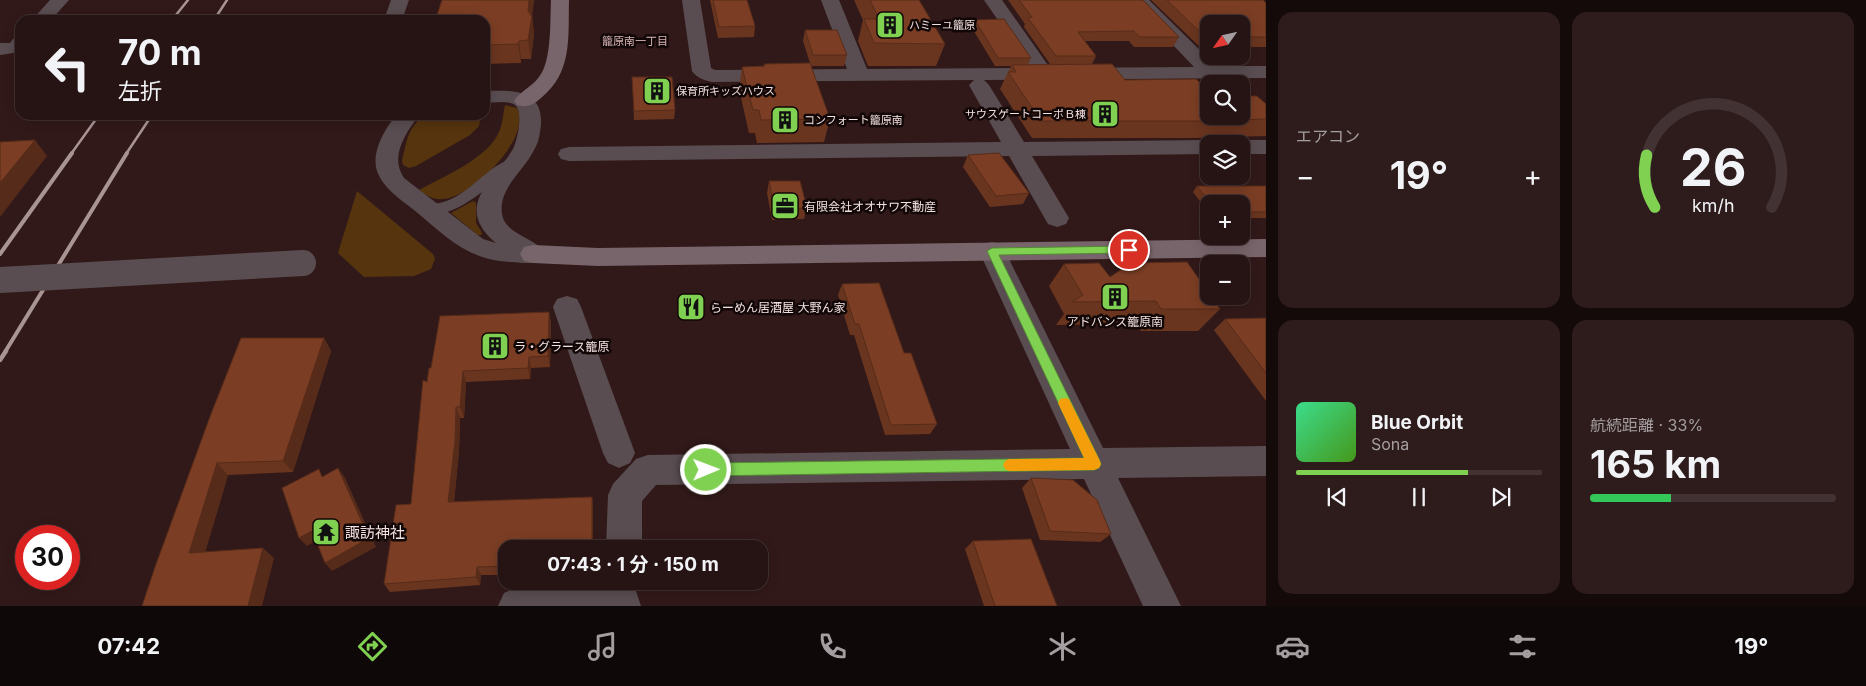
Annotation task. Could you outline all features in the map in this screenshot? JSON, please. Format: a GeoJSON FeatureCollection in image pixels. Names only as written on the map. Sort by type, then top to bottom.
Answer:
{"type":"FeatureCollection","features":[{"type":"Feature","properties":{"kind":"street"},"geometry":{"type":"LineString","coordinates":[[46,15],[60,0]]}},
{"type":"Feature","properties":{"kind":"street"},"geometry":{"type":"LineString","coordinates":[[395,15],[400,0]]}},
{"type":"Feature","properties":{"kind":"street"},"geometry":{"type":"LineString","coordinates":[[524,101],[538,90],[550,76],[554,64],[560,0]]}},
{"type":"Feature","properties":{"kind":"street"},"geometry":{"type":"LineString","coordinates":[[692,0],[702,71],[712,76],[1266,72]]}},
{"type":"Feature","properties":{"kind":"street"},"geometry":{"type":"LineString","coordinates":[[830,0],[859,75]]}},
{"type":"Feature","properties":{"kind":"street"},"geometry":{"type":"LineString","coordinates":[[993,0],[1045,74]]}},
{"type":"Feature","properties":{"kind":"street"},"geometry":{"type":"LineString","coordinates":[[1139,0],[1210,72]]}},
{"type":"Feature","properties":{"kind":"street"},"geometry":{"type":"LineString","coordinates":[[979,85],[1058,218]]}},
{"type":"Feature","properties":{"kind":"street"},"geometry":{"type":"LineString","coordinates":[[490,97],[516,98],[524,101],[529,106],[528,135],[521,154],[499,183],[489,206],[490,217],[496,229],[533,254]]}},
{"type":"Feature","properties":{"kind":"street"},"geometry":{"type":"LineString","coordinates":[[404,120],[396,130],[387,160],[389,171],[396,183],[474,245],[492,252],[598,257],[1266,248]]}},
{"type":"Feature","properties":{"kind":"street"},"geometry":{"type":"LineString","coordinates":[[569,154],[706,147],[1017,149],[1200,147]]}},
{"type":"Feature","properties":{"kind":"street"},"geometry":{"type":"LineString","coordinates":[[1250,147],[1266,147]]}},
{"type":"Feature","properties":{"kind":"street"},"geometry":{"type":"LineString","coordinates":[[992,251],[1162,606]]}},
{"type":"Feature","properties":{"kind":"street"},"geometry":{"type":"LineString","coordinates":[[0,280],[303,263]]}},
{"type":"Feature","properties":{"kind":"street"},"geometry":{"type":"LineString","coordinates":[[567,307],[618,453]]}},
{"type":"Feature","properties":{"kind":"street"},"geometry":{"type":"LineString","coordinates":[[624,540],[625,494],[648,470],[1266,461]]}},
{"type":"Feature","properties":{"kind":"street"},"geometry":{"type":"LineString","coordinates":[[517,606],[623,597]]}},
{"type":"Feature","properties":{"kind":"lane"},"geometry":{"type":"LineString","coordinates":[[429,210],[447,208],[469,195],[496,172],[514,163]]}},
{"type":"Feature","properties":{"kind":"shaded area"},"geometry":{"type":"Polygon","coordinates":[[[505,105],[517,108],[520,120],[516,135],[497,164],[469,188],[456,196],[437,199],[419,190],[464,166],[485,150],[499,132],[505,105]]]}},
{"type":"Feature","properties":{"kind":"shaded area"},"geometry":{"type":"Polygon","coordinates":[[[419,120],[480,120],[479,126],[470,135],[416,166],[409,168],[403,165],[402,161],[407,141],[419,120]]]}},
{"type":"Feature","properties":{"kind":"shaded area"},"geometry":{"type":"Polygon","coordinates":[[[357,191],[433,254],[435,259],[431,269],[414,276],[364,277],[338,253],[357,191]]]}},
{"type":"Feature","properties":{"kind":"shaded area"},"geometry":{"type":"Polygon","coordinates":[[[473,201],[476,203],[476,223],[482,233],[481,235],[478,235],[451,213],[473,201]]]}},
{"type":"Feature","properties":{"kind":"building"},"geometry":{"type":"Polygon","coordinates":[[[442,0],[529,0],[528,12],[532,15],[528,40],[519,41],[518,44],[490,45],[490,15],[437,15],[442,0]]]}},
{"type":"Feature","properties":{"kind":"building"},"geometry":{"type":"Polygon","coordinates":[[[713,0],[747,0],[755,26],[719,27],[713,0]]]}},
{"type":"Feature","properties":{"kind":"building"},"geometry":{"type":"Polygon","coordinates":[[[870,0],[919,0],[945,44],[874,43],[864,19],[879,19],[870,0]]]}},
{"type":"Feature","properties":{"kind":"building"},"geometry":{"type":"Polygon","coordinates":[[[1019,0],[1143,0],[1179,37],[1140,37],[1134,31],[1078,32],[1096,56],[1056,56],[1028,18],[1032,17],[1019,0]]]}},
{"type":"Feature","properties":{"kind":"building"},"geometry":{"type":"Polygon","coordinates":[[[1167,0],[1263,0],[1266,3],[1266,37],[1250,37],[1250,15],[1200,15],[1200,32],[1167,0]]]}},
{"type":"Feature","properties":{"kind":"building"},"geometry":{"type":"Polygon","coordinates":[[[1004,19],[1031,58],[998,58],[975,20],[1004,19]]]}},
{"type":"Feature","properties":{"kind":"building"},"geometry":{"type":"Polygon","coordinates":[[[805,30],[837,30],[847,55],[813,55],[805,30]]]}},
{"type":"Feature","properties":{"kind":"building"},"geometry":{"type":"Polygon","coordinates":[[[810,63],[830,119],[761,120],[759,110],[753,110],[742,67],[765,66],[764,64],[810,63]]]}},
{"type":"Feature","properties":{"kind":"building"},"geometry":{"type":"Polygon","coordinates":[[[1112,64],[1125,80],[1196,79],[1200,83],[1200,121],[1041,121],[1008,72],[1016,72],[1012,65],[1112,64]]]}},
{"type":"Feature","properties":{"kind":"building"},"geometry":{"type":"Polygon","coordinates":[[[632,77],[672,77],[675,110],[634,111],[632,77]]]}},
{"type":"Feature","properties":{"kind":"building"},"geometry":{"type":"Polygon","coordinates":[[[1250,96],[1257,96],[1266,104],[1266,119],[1250,120],[1250,96]]]}},
{"type":"Feature","properties":{"kind":"building"},"geometry":{"type":"Polygon","coordinates":[[[35,140],[0,183],[0,142],[35,140]]]}},
{"type":"Feature","properties":{"kind":"building"},"geometry":{"type":"Polygon","coordinates":[[[999,153],[1029,193],[996,196],[968,155],[999,153]]]}},
{"type":"Feature","properties":{"kind":"building"},"geometry":{"type":"Polygon","coordinates":[[[769,181],[800,181],[807,208],[775,209],[769,181]]]}},
{"type":"Feature","properties":{"kind":"building"},"geometry":{"type":"Polygon","coordinates":[[[1197,186],[1266,186],[1266,212],[1250,212],[1250,195],[1204,195],[1197,186]]]}},
{"type":"Feature","properties":{"kind":"building"},"geometry":{"type":"Polygon","coordinates":[[[1187,262],[1200,280],[1200,305],[1217,305],[1220,309],[1161,309],[1156,301],[1072,302],[1083,295],[1064,264],[1099,263],[1110,277],[1131,263],[1187,262]]]}},
{"type":"Feature","properties":{"kind":"building"},"geometry":{"type":"Polygon","coordinates":[[[879,283],[904,353],[911,353],[937,424],[891,425],[859,324],[855,324],[842,284],[879,283]]]}},
{"type":"Feature","properties":{"kind":"building"},"geometry":{"type":"Polygon","coordinates":[[[549,312],[548,356],[529,357],[528,368],[463,371],[460,407],[456,407],[455,441],[448,502],[592,497],[592,540],[498,540],[498,566],[477,567],[476,577],[384,584],[396,505],[411,504],[423,380],[427,382],[429,368],[431,368],[440,316],[549,312]]]}},
{"type":"Feature","properties":{"kind":"building"},"geometry":{"type":"Polygon","coordinates":[[[1266,318],[1266,373],[1225,319],[1266,318]]]}},
{"type":"Feature","properties":{"kind":"building"},"geometry":{"type":"Polygon","coordinates":[[[241,338],[324,338],[283,461],[217,463],[189,553],[263,548],[248,606],[142,606],[211,414],[241,338]]]}},
{"type":"Feature","properties":{"kind":"building","name":"諏訪神社"},"geometry":{"type":"Polygon","coordinates":[[[338,468],[369,538],[325,563],[312,531],[299,538],[282,488],[319,469],[322,477],[338,468]]]}},
{"type":"Feature","properties":{"kind":"building"},"geometry":{"type":"Polygon","coordinates":[[[1031,478],[1073,480],[1097,500],[1111,534],[1050,531],[1031,478]]]}},
{"type":"Feature","properties":{"kind":"building"},"geometry":{"type":"Polygon","coordinates":[[[1031,539],[1057,606],[995,606],[973,541],[1031,539]]]}},
{"type":"Feature","properties":{"kind":"railway"},"geometry":{"type":"LineString","coordinates":[[176,15],[188,0]]}},
{"type":"Feature","properties":{"kind":"railway"},"geometry":{"type":"LineString","coordinates":[[217,15],[227,0]]}},
{"type":"Feature","properties":{"kind":"railway"},"geometry":{"type":"LineString","coordinates":[[71,154],[95,120]]}},
{"type":"Feature","properties":{"kind":"railway"},"geometry":{"type":"LineString","coordinates":[[126,154],[149,120]]}},
{"type":"Feature","properties":{"kind":"railway"},"geometry":{"type":"LineString","coordinates":[[0,254],[72,153]]}},
{"type":"Feature","properties":{"kind":"railway"},"geometry":{"type":"LineString","coordinates":[[5,352],[127,153]]}},
{"type":"Feature","properties":{"kind":"railway"},"geometry":{"type":"LineString","coordinates":[[0,360],[6,351]]}},
{"type":"Feature","properties":{"kind":"slow traffic"},"geometry":{"type":"LineString","coordinates":[[1009,465],[1094,464],[1065,403]]}},
{"type":"Feature","properties":{"kind":"place","name":"ハミーユ籠原"},"geometry":{"type":"Point","coordinates":[890,25]}},
{"type":"Feature","properties":{"kind":"place","name":"保育所キッズハウス"},"geometry":{"type":"Point","coordinates":[657,91]}},
{"type":"Feature","properties":{"kind":"place","name":"サウスゲートコーポＢ棟"},"geometry":{"type":"Point","coordinates":[1105,114]}},
{"type":"Feature","properties":{"kind":"place","name":"コンフォート籠原南"},"geometry":{"type":"Point","coordinates":[785,120]}},
{"type":"Feature","properties":{"kind":"place","name":"有限会社オオサワ不動産"},"geometry":{"type":"Point","coordinates":[785,206]}},
{"type":"Feature","properties":{"kind":"place","name":"アドバンス籠原南"},"geometry":{"type":"Point","coordinates":[1115,297]}},
{"type":"Feature","properties":{"kind":"place","name":"らーめん居酒屋 大野ん家"},"geometry":{"type":"Point","coordinates":[691,307]}},
{"type":"Feature","properties":{"kind":"place","name":"ラ・グラース籠原"},"geometry":{"type":"Point","coordinates":[495,346]}},
{"type":"Feature","properties":{"kind":"place","name":"諏訪神社"},"geometry":{"type":"Point","coordinates":[326,532]}},
{"type":"Feature","properties":{"kind":"district","name":"籠原南一丁目"},"geometry":{"type":"Point","coordinates":[635,41]}},
{"type":"Feature","properties":{"kind":"route"},"geometry":{"type":"LineString","coordinates":[[706,470],[1094,464],[992,251],[1129,250]]}}]}
